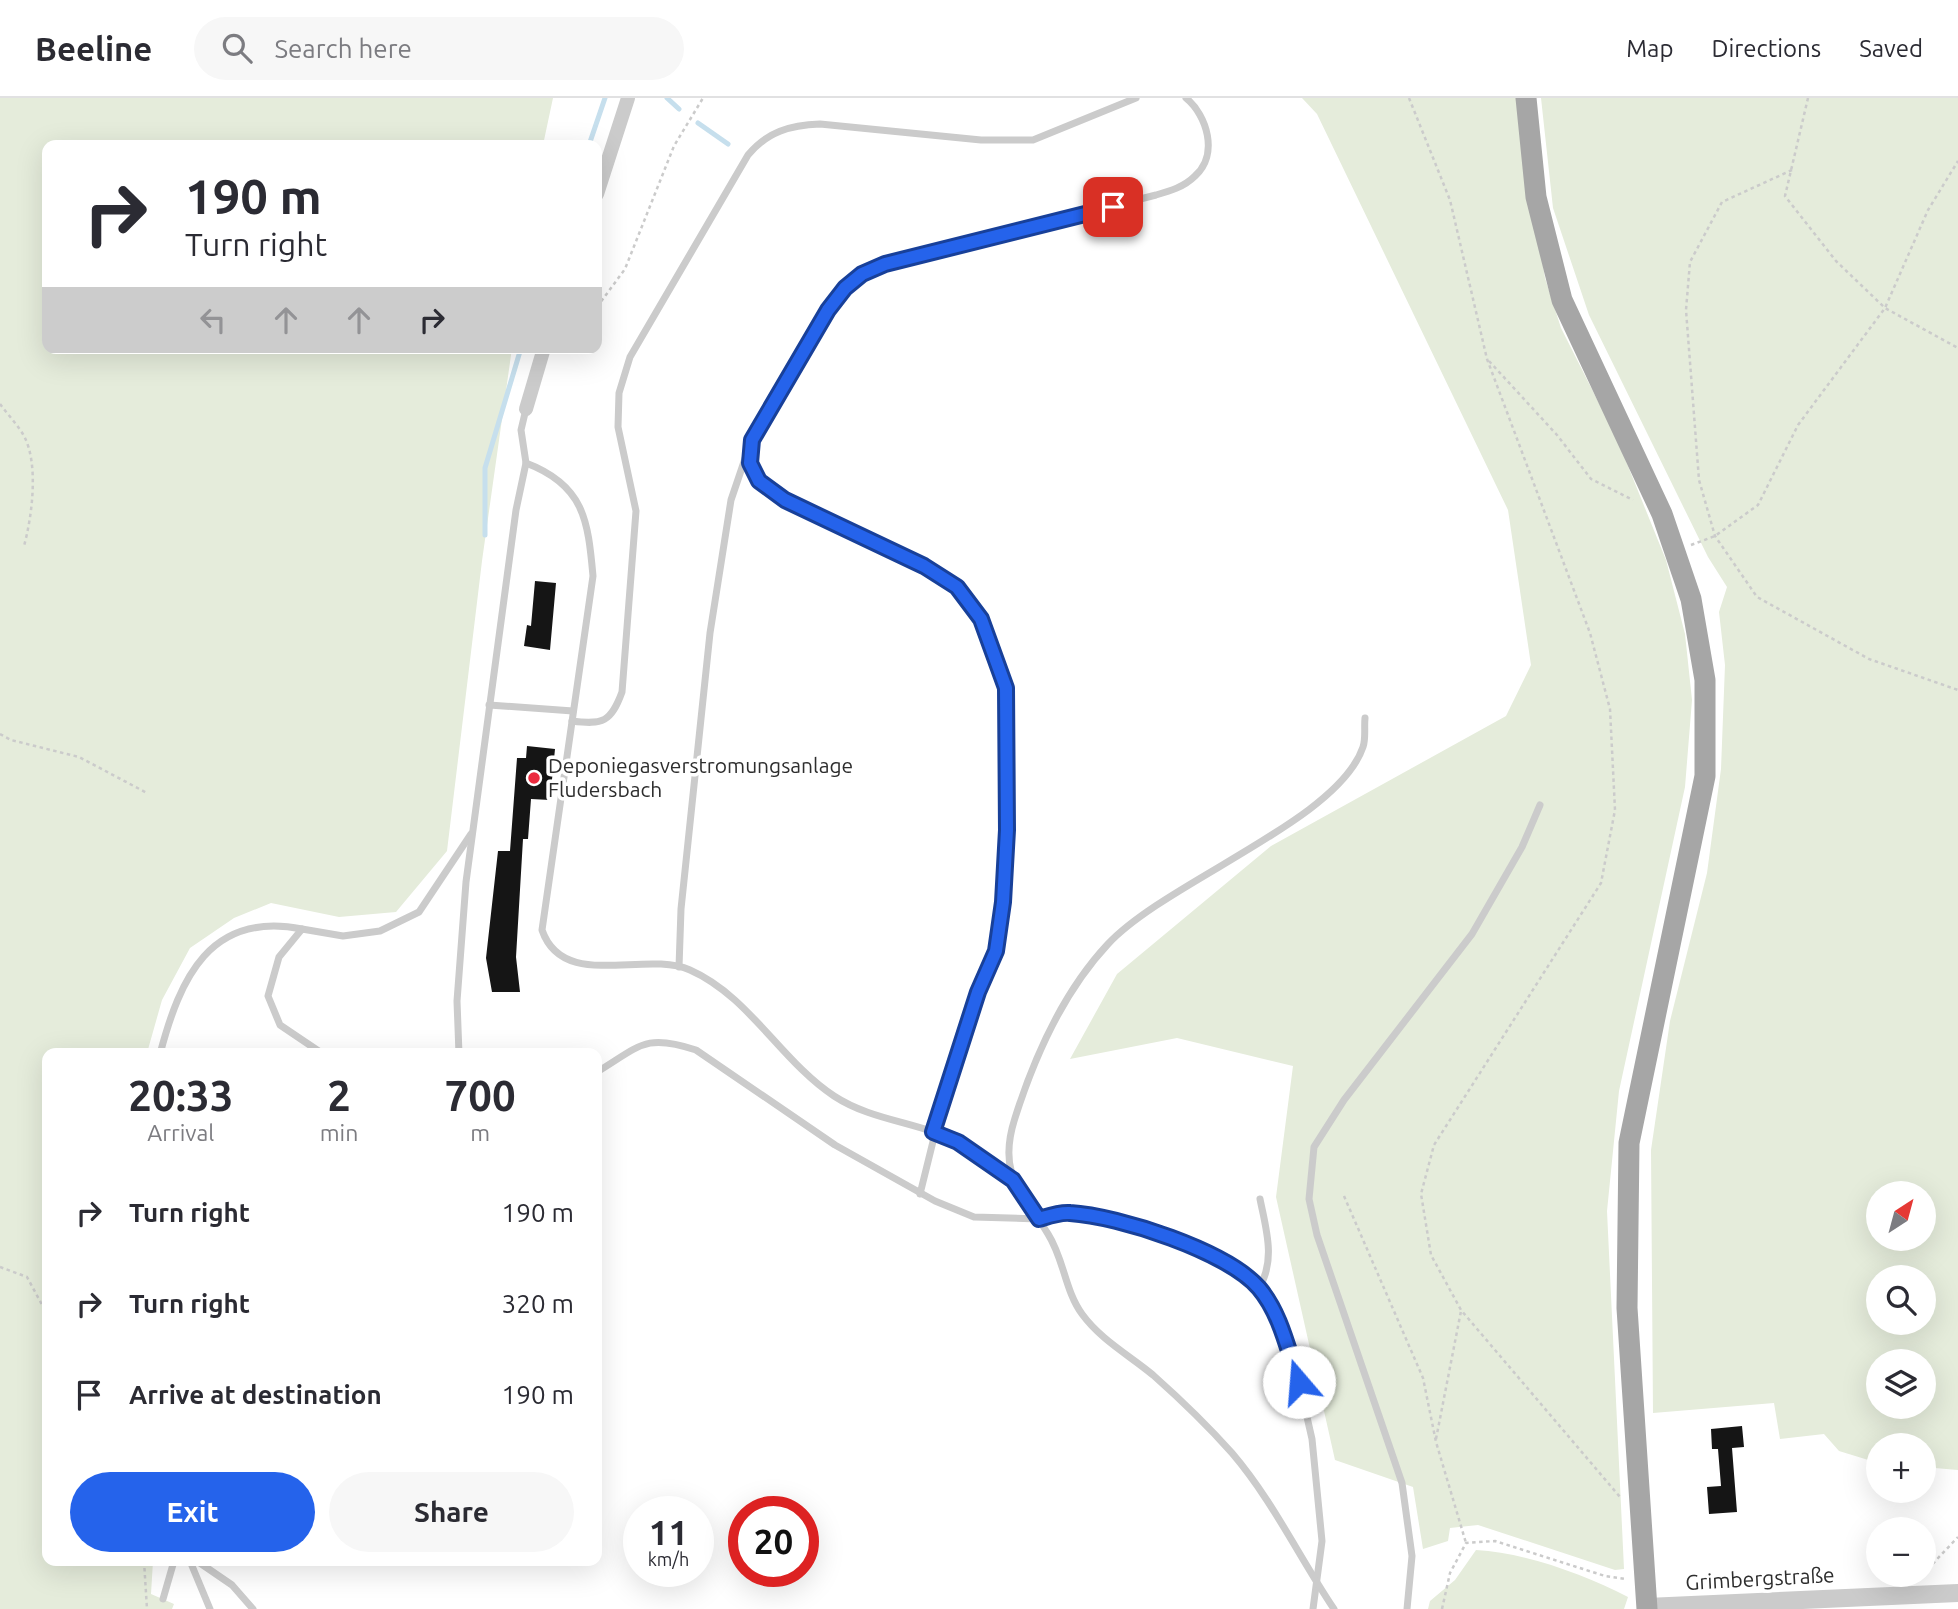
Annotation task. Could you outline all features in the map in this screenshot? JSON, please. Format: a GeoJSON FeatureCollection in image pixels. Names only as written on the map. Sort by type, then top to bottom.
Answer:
{"type":"FeatureCollection","features":[{"type":"Feature","properties":{"kind":"main road"},"geometry":{"type":"LineString","coordinates":[[1526,98],[1536,197],[1562,300],[1662,513],[1692,599],[1705,680],[1705,776],[1629,1143],[1627,1308],[1647,1608]]}},
{"type":"Feature","properties":{"kind":"street"},"geometry":{"type":"LineString","coordinates":[[602,179],[628,98]]}},
{"type":"Feature","properties":{"kind":"street"},"geometry":{"type":"LineString","coordinates":[[526,409],[542,354]]}},
{"type":"Feature","properties":{"kind":"street","name":"Grimbergstraße"},"geometry":{"type":"LineString","coordinates":[[1647,1608],[1958,1593]]}},
{"type":"Feature","properties":{"kind":"lane"},"geometry":{"type":"LineString","coordinates":[[572,721],[593,724],[606,719],[615,710],[622,692],[636,511],[618,427],[619,393],[630,357],[748,155],[762,138],[801,124],[820,124],[981,140],[1033,140],[1136,98]]}},
{"type":"Feature","properties":{"kind":"lane"},"geometry":{"type":"LineString","coordinates":[[679,967],[681,909],[723,542],[731,500],[752,440],[828,310],[845,288],[862,274],[885,264],[1156,195],[1179,188],[1198,174],[1208,154],[1207,129],[1196,106],[1185,98]]}},
{"type":"Feature","properties":{"kind":"lane"},"geometry":{"type":"LineString","coordinates":[[459,1048],[457,1001],[473,831],[516,510],[526,463],[521,430],[526,409]]}},
{"type":"Feature","properties":{"kind":"lane"},"geometry":{"type":"LineString","coordinates":[[752,440],[750,463],[759,481],[785,500],[924,566],[957,587],[981,619],[1006,688],[1007,830],[1003,902],[996,951],[978,992],[933,1132],[920,1194]]}},
{"type":"Feature","properties":{"kind":"lane"},"geometry":{"type":"LineString","coordinates":[[526,463],[549,471],[568,489],[589,525],[593,576],[542,930],[547,946],[558,956],[574,963],[668,963],[679,967],[712,984],[741,1007],[816,1083],[835,1097],[860,1110],[958,1142],[1013,1180]]}},
{"type":"Feature","properties":{"kind":"lane"},"geometry":{"type":"LineString","coordinates":[[489,705],[573,711]]}},
{"type":"Feature","properties":{"kind":"lane"},"geometry":{"type":"LineString","coordinates":[[1334,1609],[1257,1484],[1230,1451],[1153,1376],[1104,1338],[1080,1311],[1060,1258],[1039,1219],[1013,1180],[1008,1167],[1007,1143],[1016,1115],[1074,984],[1108,944],[1143,911],[1316,805],[1345,778],[1364,746],[1365,718]]}},
{"type":"Feature","properties":{"kind":"lane"},"geometry":{"type":"LineString","coordinates":[[1406,1609],[1412,1556],[1402,1483],[1317,1235],[1309,1199],[1314,1147],[1344,1100],[1472,934],[1522,847],[1540,805]]}},
{"type":"Feature","properties":{"kind":"lane"},"geometry":{"type":"LineString","coordinates":[[162,1048],[187,976],[214,945],[245,930],[283,926],[343,936],[380,931],[419,912],[473,831]]}},
{"type":"Feature","properties":{"kind":"lane"},"geometry":{"type":"LineString","coordinates":[[302,929],[279,957],[268,996],[280,1025],[314,1048]]}},
{"type":"Feature","properties":{"kind":"lane"},"geometry":{"type":"LineString","coordinates":[[602,1069],[652,1041],[671,1041],[696,1050],[835,1145],[920,1194],[974,1217],[1039,1219],[1068,1212],[1172,1239],[1234,1267],[1259,1288],[1280,1325],[1299,1382],[1312,1439],[1322,1541],[1313,1609]]}},
{"type":"Feature","properties":{"kind":"lane"},"geometry":{"type":"LineString","coordinates":[[1259,1288],[1268,1273],[1269,1243],[1260,1199]]}},
{"type":"Feature","properties":{"kind":"lane"},"geometry":{"type":"LineString","coordinates":[[163,1599],[173,1566]]}},
{"type":"Feature","properties":{"kind":"lane"},"geometry":{"type":"LineString","coordinates":[[192,1566],[210,1609]]}},
{"type":"Feature","properties":{"kind":"lane"},"geometry":{"type":"LineString","coordinates":[[204,1566],[232,1585],[253,1609]]}},
{"type":"Feature","properties":{"kind":"path"},"geometry":{"type":"LineString","coordinates":[[602,300],[625,269],[674,146],[703,98]]}},
{"type":"Feature","properties":{"kind":"path"},"geometry":{"type":"LineString","coordinates":[[1808,98],[1785,196],[1836,261],[1885,308],[1958,348]]}},
{"type":"Feature","properties":{"kind":"path"},"geometry":{"type":"LineString","coordinates":[[1674,550],[1715,536],[1758,505],[1798,425],[1885,308],[1928,210],[1958,161]]}},
{"type":"Feature","properties":{"kind":"path"},"geometry":{"type":"LineString","coordinates":[[1792,170],[1722,202],[1690,262],[1687,324],[1699,480],[1715,536],[1757,597],[1869,659],[1958,690]]}},
{"type":"Feature","properties":{"kind":"path"},"geometry":{"type":"LineString","coordinates":[[1487,359],[1556,435],[1591,479],[1662,513]]}},
{"type":"Feature","properties":{"kind":"path"},"geometry":{"type":"LineString","coordinates":[[0,404],[25,438],[32,475],[31,519],[24,547]]}},
{"type":"Feature","properties":{"kind":"path"},"geometry":{"type":"LineString","coordinates":[[0,734],[11,740],[79,757],[147,793]]}},
{"type":"Feature","properties":{"kind":"path"},"geometry":{"type":"LineString","coordinates":[[1345,1196],[1423,1378],[1436,1442],[1466,1543],[1450,1573],[1442,1609]]}},
{"type":"Feature","properties":{"kind":"path"},"geometry":{"type":"LineString","coordinates":[[0,1267],[27,1277],[42,1305]]}},
{"type":"Feature","properties":{"kind":"path"},"geometry":{"type":"LineString","coordinates":[[1436,1442],[1461,1310]]}},
{"type":"Feature","properties":{"kind":"path"},"geometry":{"type":"LineString","coordinates":[[1936,1560],[1958,1537]]}},
{"type":"Feature","properties":{"kind":"path"},"geometry":{"type":"LineString","coordinates":[[1466,1543],[1495,1541],[1605,1576],[1645,1582]]}},
{"type":"Feature","properties":{"kind":"path"},"geometry":{"type":"LineString","coordinates":[[144,1566],[148,1609]]}},
{"type":"Feature","properties":{"kind":"green space"},"geometry":{"type":"Polygon","coordinates":[[[0,98],[553,98],[544,140],[42,140],[42,354],[511,354],[482,561],[447,851],[396,912],[339,917],[271,903],[234,918],[190,948],[162,1000],[148,1048],[42,1048],[42,1566],[153,1566],[151,1594],[174,1604],[172,1609],[0,1609],[0,98]]]}},
{"type":"Feature","properties":{"kind":"green space"},"geometry":{"type":"Polygon","coordinates":[[[1302,98],[1516,98],[1545,278],[1561,328],[1617,439],[1666,560],[1685,634],[1692,700],[1685,787],[1619,1091],[1607,1211],[1624,1569],[1615,1570],[1478,1525],[1450,1528],[1448,1541],[1423,1549],[1413,1487],[1335,1460],[1276,1197],[1293,1066],[1177,1038],[1070,1059],[1117,974],[1271,846],[1506,716],[1531,665],[1508,510],[1317,114],[1302,98]]]}},
{"type":"Feature","properties":{"kind":"green space"},"geometry":{"type":"Polygon","coordinates":[[[1541,98],[1958,98],[1958,1470],[1936,1468],[1936,1433],[1866,1433],[1866,1459],[1839,1451],[1824,1434],[1780,1439],[1774,1403],[1653,1413],[1651,1150],[1670,1021],[1707,873],[1721,769],[1725,665],[1719,612],[1727,587],[1708,557],[1589,315],[1553,208],[1541,98]]]}},
{"type":"Feature","properties":{"kind":"green space"},"geometry":{"type":"Polygon","coordinates":[[[1476,1550],[1515,1555],[1592,1580],[1628,1597],[1624,1609],[1428,1609],[1430,1601],[1455,1580],[1476,1550]]]}},
{"type":"Feature","properties":{"kind":"building"},"geometry":{"type":"Polygon","coordinates":[[[535,581],[556,583],[550,650],[524,646],[527,625],[531,626],[535,581]]]}},
{"type":"Feature","properties":{"kind":"building"},"geometry":{"type":"Polygon","coordinates":[[[527,746],[555,749],[550,800],[531,799],[528,839],[523,839],[516,957],[520,992],[492,992],[486,958],[498,851],[510,851],[517,758],[526,758],[527,746]]]}},
{"type":"Feature","properties":{"kind":"building"},"geometry":{"type":"Polygon","coordinates":[[[1742,1426],[1744,1447],[1732,1448],[1737,1512],[1709,1514],[1707,1487],[1721,1486],[1718,1449],[1712,1449],[1711,1429],[1742,1426]]]}},
{"type":"Feature","properties":{"kind":"waterway"},"geometry":{"type":"LineString","coordinates":[[591,140],[605,98]]}},
{"type":"Feature","properties":{"kind":"waterway"},"geometry":{"type":"LineString","coordinates":[[667,98],[679,109]]}},
{"type":"Feature","properties":{"kind":"waterway"},"geometry":{"type":"LineString","coordinates":[[698,123],[728,144]]}},
{"type":"Feature","properties":{"kind":"waterway"},"geometry":{"type":"LineString","coordinates":[[485,535],[485,468],[519,354]]}},
{"type":"Feature","properties":{"kind":"place","name":"Deponiegasverstromungsanlage Fludersbach"},"geometry":{"type":"Point","coordinates":[534,778]}},
{"type":"Feature","properties":{"kind":"route"},"geometry":{"type":"LineString","coordinates":[[1113,207],[885,264],[862,274],[845,288],[828,310],[765,415],[752,440],[750,463],[759,481],[785,500],[924,566],[957,587],[981,619],[1006,688],[1007,830],[1003,902],[996,951],[978,992],[933,1132],[958,1142],[1013,1180],[1039,1219],[1068,1212],[1102,1219],[1205,1251],[1234,1267],[1259,1288],[1280,1325],[1299,1382]]}}]}
